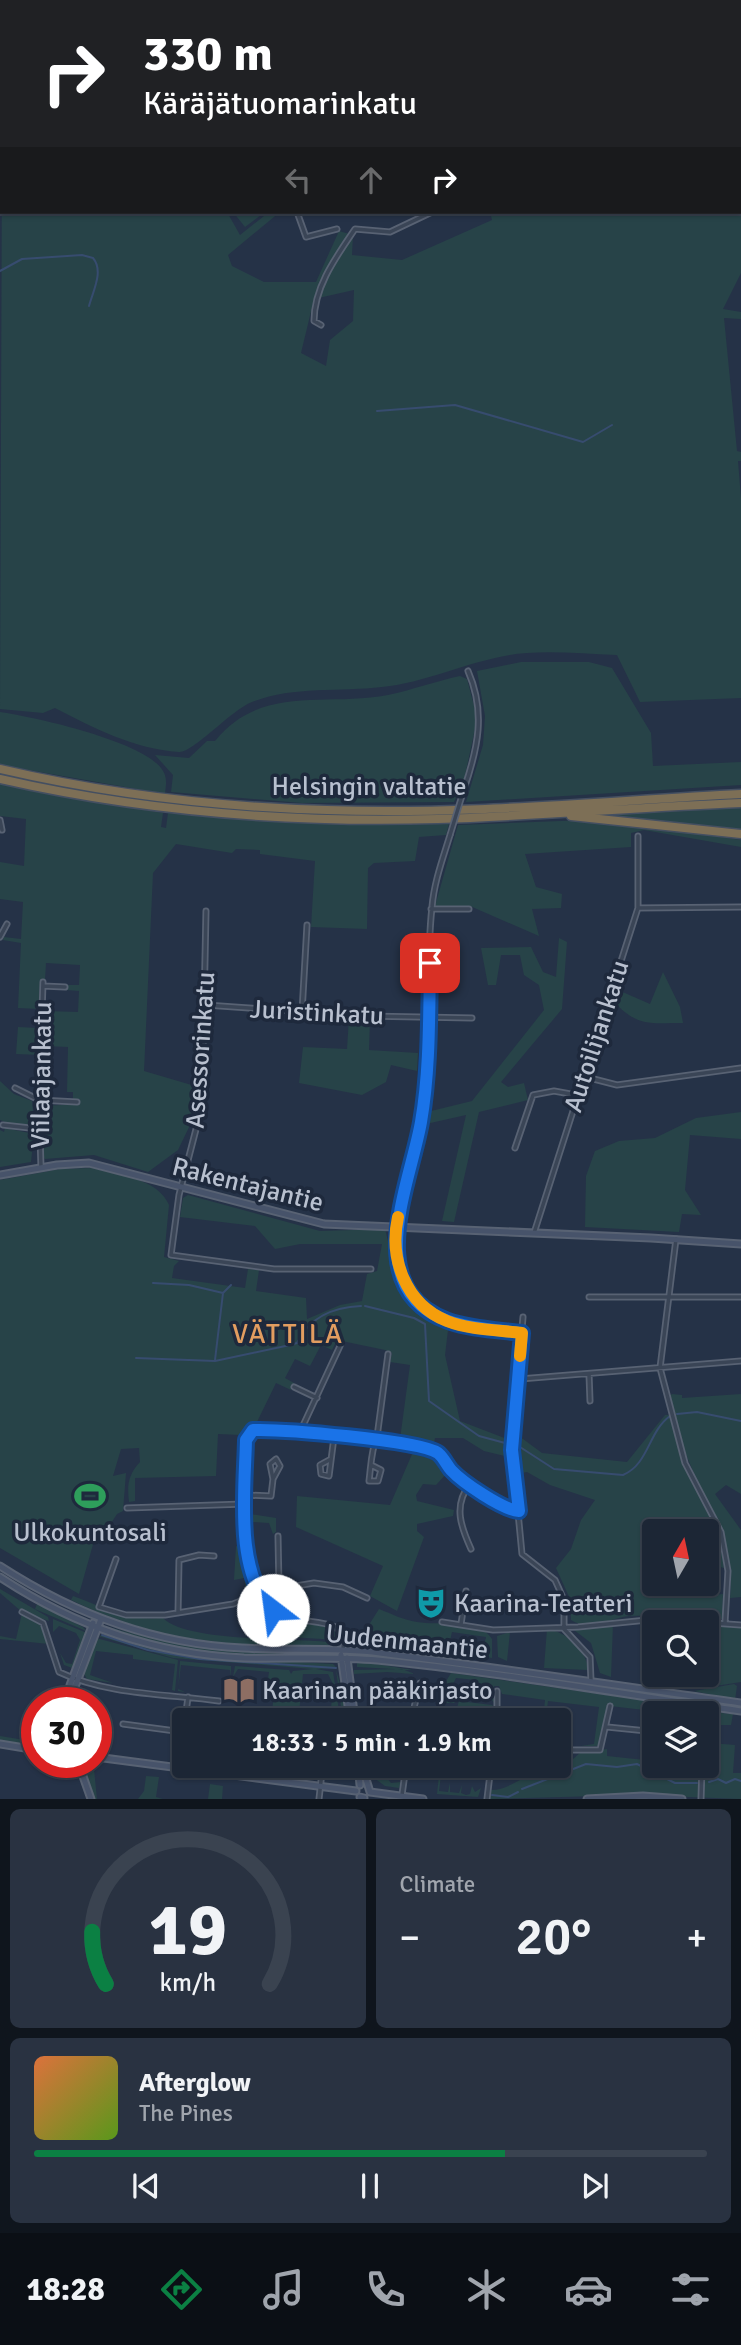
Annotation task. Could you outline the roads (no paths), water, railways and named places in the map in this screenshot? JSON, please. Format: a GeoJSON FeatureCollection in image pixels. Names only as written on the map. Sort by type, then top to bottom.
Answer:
{"type":"FeatureCollection","features":[{"type":"Feature","properties":{"kind":"highway","name":"Helsingin valtatie"},"geometry":{"type":"LineString","coordinates":[[0,769],[164,798],[328,810],[454,809],[741,793]]}},
{"type":"Feature","properties":{"kind":"highway","name":"Helsingin valtatie"},"geometry":{"type":"LineString","coordinates":[[0,779],[136,804],[257,816],[390,820],[741,803]]}},
{"type":"Feature","properties":{"kind":"highway"},"geometry":{"type":"LineString","coordinates":[[541,814],[620,819],[740,834]]}},
{"type":"Feature","properties":{"kind":"main road","name":"Rakentajantie"},"geometry":{"type":"LineString","coordinates":[[0,1175],[73,1163],[95,1164],[318,1223],[741,1244]]}},
{"type":"Feature","properties":{"kind":"main road","name":"Uudenmaantie"},"geometry":{"type":"LineString","coordinates":[[0,1566],[50,1597],[98,1618],[136,1632],[197,1644],[245,1648],[343,1649],[741,1703]]}},
{"type":"Feature","properties":{"kind":"main road","name":"Uudenmaantie"},"geometry":{"type":"LineString","coordinates":[[0,1577],[48,1606],[95,1627],[150,1644],[196,1654],[246,1658],[344,1658],[741,1711]]}},
{"type":"Feature","properties":{"kind":"main road"},"geometry":{"type":"LineString","coordinates":[[73,1687],[98,1618]]}},
{"type":"Feature","properties":{"kind":"main road"},"geometry":{"type":"LineString","coordinates":[[343,1649],[350,1708]]}},
{"type":"Feature","properties":{"kind":"main road"},"geometry":{"type":"LineString","coordinates":[[0,1744],[21,1747]]}},
{"type":"Feature","properties":{"kind":"main road"},"geometry":{"type":"LineString","coordinates":[[112,1759],[172,1767]]}},
{"type":"Feature","properties":{"kind":"main road"},"geometry":{"type":"LineString","coordinates":[[84,1778],[91,1799]]}},
{"type":"Feature","properties":{"kind":"main road"},"geometry":{"type":"LineString","coordinates":[[253,1778],[320,1787],[361,1787],[370,1792],[424,1799]]}},
{"type":"Feature","properties":{"kind":"main road"},"geometry":{"type":"LineString","coordinates":[[361,1778],[362,1798]]}},
{"type":"Feature","properties":{"kind":"main road"},"geometry":{"type":"LineString","coordinates":[[362,1798],[370,1792]]}},
{"type":"Feature","properties":{"kind":"main road"},"geometry":{"type":"LineString","coordinates":[[587,1799],[643,1796],[682,1799]]}},
{"type":"Feature","properties":{"kind":"street"},"geometry":{"type":"LineString","coordinates":[[298,214],[306,237],[337,229]]}},
{"type":"Feature","properties":{"kind":"street"},"geometry":{"type":"LineString","coordinates":[[321,325],[314,321],[316,301],[352,229],[390,232],[426,214]]}},
{"type":"Feature","properties":{"kind":"street"},"geometry":{"type":"LineString","coordinates":[[468,671],[480,708],[480,728],[431,909],[425,1100],[397,1227],[398,1264],[405,1283],[422,1304],[447,1321],[522,1333]]}},
{"type":"Feature","properties":{"kind":"street"},"geometry":{"type":"LineString","coordinates":[[0,820],[2,830]]}},
{"type":"Feature","properties":{"kind":"street","name":"Autoilijankatu"},"geometry":{"type":"LineString","coordinates":[[534,1233],[582,1076],[638,908],[638,836]]}},
{"type":"Feature","properties":{"kind":"street"},"geometry":{"type":"LineString","coordinates":[[638,908],[741,907]]}},
{"type":"Feature","properties":{"kind":"street"},"geometry":{"type":"LineString","coordinates":[[431,909],[469,909]]}},
{"type":"Feature","properties":{"kind":"street","name":"Asessorinkatu"},"geometry":{"type":"LineString","coordinates":[[206,911],[202,1106],[181,1187],[171,1255],[274,1269],[371,1269]]}},
{"type":"Feature","properties":{"kind":"street"},"geometry":{"type":"LineString","coordinates":[[0,937],[7,924]]}},
{"type":"Feature","properties":{"kind":"street"},"geometry":{"type":"LineString","coordinates":[[302,1012],[307,925]]}},
{"type":"Feature","properties":{"kind":"street","name":"Viilaajankatu"},"geometry":{"type":"LineString","coordinates":[[41,1167],[39,1100],[43,984],[65,987]]}},
{"type":"Feature","properties":{"kind":"street","name":"Juristinkatu"},"geometry":{"type":"LineString","coordinates":[[206,1006],[472,1018]]}},
{"type":"Feature","properties":{"kind":"street"},"geometry":{"type":"LineString","coordinates":[[582,1076],[617,1085],[741,1068]]}},
{"type":"Feature","properties":{"kind":"street"},"geometry":{"type":"LineString","coordinates":[[15,1088],[39,1100],[77,1102]]}},
{"type":"Feature","properties":{"kind":"street"},"geometry":{"type":"LineString","coordinates":[[515,1148],[533,1095],[554,1091],[576,1096]]}},
{"type":"Feature","properties":{"kind":"street"},"geometry":{"type":"LineString","coordinates":[[4,1125],[39,1129]]}},
{"type":"Feature","properties":{"kind":"street"},"geometry":{"type":"LineString","coordinates":[[676,1239],[660,1347],[660,1367],[685,1463],[721,1531],[728,1571],[725,1622]]}},
{"type":"Feature","properties":{"kind":"street"},"geometry":{"type":"LineString","coordinates":[[589,1297],[741,1297]]}},
{"type":"Feature","properties":{"kind":"street"},"geometry":{"type":"LineString","coordinates":[[523,1317],[520,1378],[512,1438],[522,1554],[555,1580],[564,1600],[563,1626],[568,1636],[590,1657],[590,1690]]}},
{"type":"Feature","properties":{"kind":"street"},"geometry":{"type":"LineString","coordinates":[[300,1432],[341,1346]]}},
{"type":"Feature","properties":{"kind":"street"},"geometry":{"type":"LineString","coordinates":[[369,1481],[388,1354]]}},
{"type":"Feature","properties":{"kind":"street"},"geometry":{"type":"LineString","coordinates":[[520,1378],[741,1361]]}},
{"type":"Feature","properties":{"kind":"street"},"geometry":{"type":"LineString","coordinates":[[589,1374],[590,1401]]}},
{"type":"Feature","properties":{"kind":"street"},"geometry":{"type":"LineString","coordinates":[[294,1387],[317,1398]]}},
{"type":"Feature","properties":{"kind":"street"},"geometry":{"type":"LineString","coordinates":[[343,1649],[343,1635],[336,1627],[277,1613],[270,1608],[261,1593],[244,1542],[246,1440],[253,1430],[300,1432],[416,1445],[432,1450],[470,1485],[506,1508],[519,1511]]}},
{"type":"Feature","properties":{"kind":"street"},"geometry":{"type":"LineString","coordinates":[[329,1476],[334,1437]]}},
{"type":"Feature","properties":{"kind":"street"},"geometry":{"type":"LineString","coordinates":[[331,1459],[319,1468],[321,1474],[335,1477]]}},
{"type":"Feature","properties":{"kind":"street"},"geometry":{"type":"LineString","coordinates":[[244,1495],[269,1497],[273,1479],[281,1466],[276,1460],[270,1467],[273,1479]]}},
{"type":"Feature","properties":{"kind":"street"},"geometry":{"type":"LineString","coordinates":[[361,1480],[381,1478],[381,1470],[372,1465]]}},
{"type":"Feature","properties":{"kind":"street"},"geometry":{"type":"LineString","coordinates":[[470,1485],[461,1500],[459,1514],[466,1543],[471,1549]]}},
{"type":"Feature","properties":{"kind":"street"},"geometry":{"type":"LineString","coordinates":[[127,1508],[244,1504]]}},
{"type":"Feature","properties":{"kind":"street"},"geometry":{"type":"LineString","coordinates":[[278,1536],[279,1588]]}},
{"type":"Feature","properties":{"kind":"street"},"geometry":{"type":"LineString","coordinates":[[178,1613],[181,1576],[178,1560],[199,1555],[214,1556]]}},
{"type":"Feature","properties":{"kind":"street"},"geometry":{"type":"LineString","coordinates":[[116,1559],[99,1607],[134,1616],[178,1613],[233,1604],[279,1588],[325,1583],[343,1587],[367,1598]]}},
{"type":"Feature","properties":{"kind":"street"},"geometry":{"type":"LineString","coordinates":[[461,1624],[466,1591]]}},
{"type":"Feature","properties":{"kind":"street"},"geometry":{"type":"LineString","coordinates":[[22,1612],[43,1623],[59,1672],[75,1679],[219,1701]]}},
{"type":"Feature","properties":{"kind":"street"},"geometry":{"type":"LineString","coordinates":[[442,1622],[492,1630],[594,1626],[629,1620],[725,1622],[741,1625]]}},
{"type":"Feature","properties":{"kind":"street"},"geometry":{"type":"LineString","coordinates":[[414,1708],[420,1683]]}},
{"type":"Feature","properties":{"kind":"street"},"geometry":{"type":"LineString","coordinates":[[497,1691],[497,1708]]}},
{"type":"Feature","properties":{"kind":"street"},"geometry":{"type":"LineString","coordinates":[[187,1708],[188,1697]]}},
{"type":"Feature","properties":{"kind":"street"},"geometry":{"type":"LineString","coordinates":[[571,1750],[600,1749],[610,1706]]}},
{"type":"Feature","properties":{"kind":"street"},"geometry":{"type":"LineString","coordinates":[[123,1724],[172,1728]]}},
{"type":"Feature","properties":{"kind":"street"},"geometry":{"type":"LineString","coordinates":[[607,1727],[642,1730]]}},
{"type":"Feature","properties":{"kind":"street"},"geometry":{"type":"LineString","coordinates":[[318,1799],[321,1778]]}},
{"type":"Feature","properties":{"kind":"street"},"geometry":{"type":"LineString","coordinates":[[402,1795],[404,1778]]}},
{"type":"Feature","properties":{"kind":"street"},"geometry":{"type":"LineString","coordinates":[[487,1799],[490,1778]]}},
{"type":"Feature","properties":{"kind":"street"},"geometry":{"type":"LineString","coordinates":[[701,1799],[702,1778]]}},
{"type":"Feature","properties":{"kind":"waterway"},"geometry":{"type":"LineString","coordinates":[[0,271],[22,259],[82,255],[93,258],[98,275],[89,306]]}},
{"type":"Feature","properties":{"kind":"waterway"},"geometry":{"type":"LineString","coordinates":[[377,411],[455,405],[583,442],[612,425]]}},
{"type":"Feature","properties":{"kind":"waterway"},"geometry":{"type":"LineString","coordinates":[[153,1283],[189,1285],[223,1293]]}},
{"type":"Feature","properties":{"kind":"waterway"},"geometry":{"type":"LineString","coordinates":[[215,1360],[223,1293],[231,1285]]}},
{"type":"Feature","properties":{"kind":"waterway"},"geometry":{"type":"LineString","coordinates":[[136,1358],[215,1361],[290,1345],[297,1343],[308,1327],[323,1316],[341,1309],[361,1306]]}},
{"type":"Feature","properties":{"kind":"waterway"},"geometry":{"type":"LineString","coordinates":[[365,1306],[414,1318],[425,1324],[429,1401],[479,1436],[505,1443]]}},
{"type":"Feature","properties":{"kind":"waterway"},"geometry":{"type":"LineString","coordinates":[[677,1414],[697,1412],[741,1421]]}},
{"type":"Feature","properties":{"kind":"waterway"},"geometry":{"type":"LineString","coordinates":[[520,1447],[554,1469],[623,1475],[638,1463],[657,1430],[670,1416]]}},
{"type":"Feature","properties":{"kind":"waterway"},"geometry":{"type":"LineString","coordinates":[[102,1635],[148,1650],[200,1659],[336,1668]]}},
{"type":"Feature","properties":{"kind":"waterway"},"geometry":{"type":"LineString","coordinates":[[522,1789],[586,1764],[617,1767],[637,1764],[675,1783],[697,1783]]}},
{"type":"Feature","properties":{"kind":"waterway"},"geometry":{"type":"LineString","coordinates":[[709,1782],[718,1779],[726,1783],[735,1779],[741,1781]]}},
{"type":"Feature","properties":{"kind":"waterway"},"geometry":{"type":"LineString","coordinates":[[492,1795],[508,1797],[518,1792]]}},
{"type":"Feature","properties":{"kind":"place","name":"Ulkokuntosali"},"geometry":{"type":"Point","coordinates":[90,1496]}},
{"type":"Feature","properties":{"kind":"place","name":"Kaarina-Teatteri"},"geometry":{"type":"Point","coordinates":[431,1603]}},
{"type":"Feature","properties":{"kind":"place","name":"Kaarinan pääkirjasto"},"geometry":{"type":"Point","coordinates":[239,1690]}},
{"type":"Feature","properties":{"kind":"district","name":"VÄTTILÄ"},"geometry":{"type":"Point","coordinates":[288,1333]}}]}
